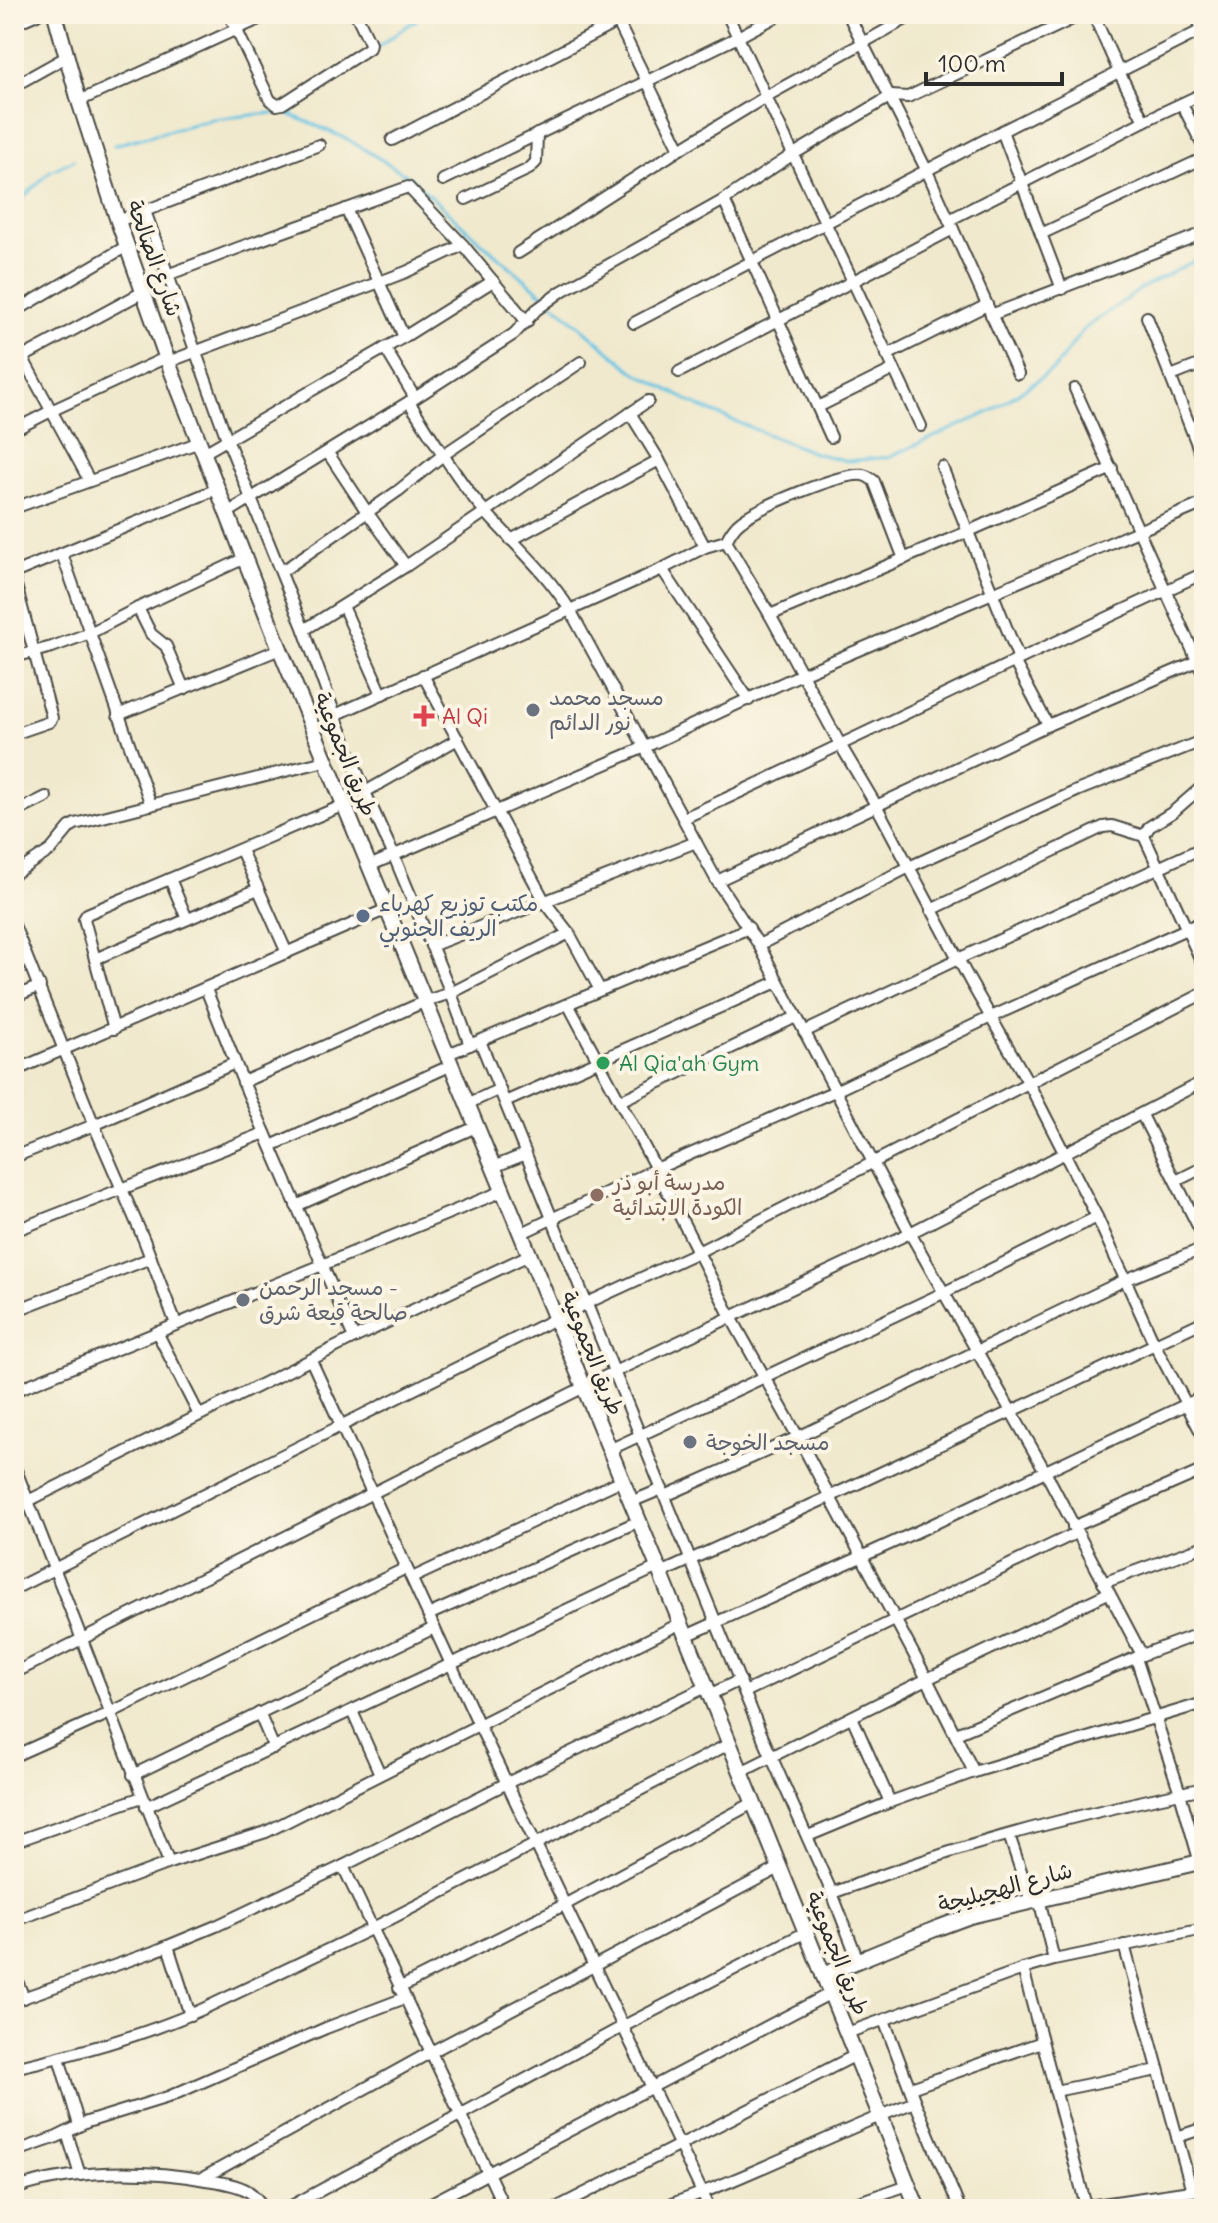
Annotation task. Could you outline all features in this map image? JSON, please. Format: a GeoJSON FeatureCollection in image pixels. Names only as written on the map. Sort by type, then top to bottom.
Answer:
{"type":"FeatureCollection","features":[{"type":"Feature","properties":{"kind":"main road","name":"شارع الصالحة"},"geometry":{"type":"LineString","coordinates":[[55,14],[118,221],[227,513]]}},
{"type":"Feature","properties":{"kind":"main road","name":"طريق الجموعية"},"geometry":{"type":"LineString","coordinates":[[227,513],[325,761],[660,1570],[918,2209]]}},
{"type":"Feature","properties":{"kind":"main road","name":"شارع الهجيليجة"},"geometry":{"type":"LineString","coordinates":[[823,1975],[960,1920],[1202,1861]]}},
{"type":"Feature","properties":{"kind":"street"},"geometry":{"type":"LineString","coordinates":[[14,24],[37,14]]}},
{"type":"Feature","properties":{"kind":"street"},"geometry":{"type":"LineString","coordinates":[[229,14],[270,100],[277,105],[369,48],[370,43],[356,14]]}},
{"type":"Feature","properties":{"kind":"street"},"geometry":{"type":"LineString","coordinates":[[79,101],[270,14]]}},
{"type":"Feature","properties":{"kind":"street"},"geometry":{"type":"LineString","coordinates":[[392,140],[616,18],[632,14]]}},
{"type":"Feature","properties":{"kind":"street"},"geometry":{"type":"LineString","coordinates":[[727,14],[921,426]]}},
{"type":"Feature","properties":{"kind":"street"},"geometry":{"type":"LineString","coordinates":[[443,180],[781,14]]}},
{"type":"Feature","properties":{"kind":"street"},"geometry":{"type":"LineString","coordinates":[[848,14],[927,171],[1018,374]]}},
{"type":"Feature","properties":{"kind":"street"},"geometry":{"type":"LineString","coordinates":[[518,253],[767,96],[915,14]]}},
{"type":"Feature","properties":{"kind":"street"},"geometry":{"type":"LineString","coordinates":[[227,513],[328,453],[514,334],[536,310],[562,291],[724,200],[891,96],[908,97],[1083,14]]}},
{"type":"Feature","properties":{"kind":"street"},"geometry":{"type":"LineString","coordinates":[[1093,14],[1144,121]]}},
{"type":"Feature","properties":{"kind":"street"},"geometry":{"type":"LineString","coordinates":[[634,323],[1002,131],[1204,30],[1195,14]]}},
{"type":"Feature","properties":{"kind":"street"},"geometry":{"type":"LineString","coordinates":[[616,18],[680,149]]}},
{"type":"Feature","properties":{"kind":"street"},"geometry":{"type":"LineString","coordinates":[[14,86],[66,57]]}},
{"type":"Feature","properties":{"kind":"street"},"geometry":{"type":"LineString","coordinates":[[679,372],[779,322],[1023,181],[1204,93]]}},
{"type":"Feature","properties":{"kind":"street"},"geometry":{"type":"LineString","coordinates":[[1182,104],[1204,148]]}},
{"type":"Feature","properties":{"kind":"street"},"geometry":{"type":"LineString","coordinates":[[1002,131],[1062,289]]}},
{"type":"Feature","properties":{"kind":"street"},"geometry":{"type":"LineString","coordinates":[[466,199],[529,169],[536,162],[538,154],[537,134]]}},
{"type":"Feature","properties":{"kind":"street"},"geometry":{"type":"LineString","coordinates":[[118,221],[319,145]]}},
{"type":"Feature","properties":{"kind":"street"},"geometry":{"type":"LineString","coordinates":[[1041,234],[1204,158]]}},
{"type":"Feature","properties":{"kind":"street"},"geometry":{"type":"LineString","coordinates":[[23,357],[169,274],[408,187],[463,245],[527,322]]}},
{"type":"Feature","properties":{"kind":"street"},"geometry":{"type":"LineString","coordinates":[[724,200],[831,437]]}},
{"type":"Feature","properties":{"kind":"street"},"geometry":{"type":"LineString","coordinates":[[346,209],[404,337]]}},
{"type":"Feature","properties":{"kind":"street"},"geometry":{"type":"LineString","coordinates":[[145,211],[227,439],[365,792],[451,993],[500,1089],[771,1757],[808,1836],[858,1960]]}},
{"type":"Feature","properties":{"kind":"street"},"geometry":{"type":"LineString","coordinates":[[887,355],[989,310],[1062,289],[1204,233]]}},
{"type":"Feature","properties":{"kind":"street"},"geometry":{"type":"LineString","coordinates":[[14,430],[168,360],[378,283],[463,245]]}},
{"type":"Feature","properties":{"kind":"street"},"geometry":{"type":"LineString","coordinates":[[14,312],[127,246]]}},
{"type":"Feature","properties":{"kind":"street"},"geometry":{"type":"LineString","coordinates":[[14,508],[89,480],[227,439],[404,337],[493,281]]}},
{"type":"Feature","properties":{"kind":"street"},"geometry":{"type":"LineString","coordinates":[[1147,317],[1204,462]]}},
{"type":"Feature","properties":{"kind":"street"},"geometry":{"type":"LineString","coordinates":[[14,342],[89,480]]}},
{"type":"Feature","properties":{"kind":"street"},"geometry":{"type":"LineString","coordinates":[[385,348],[443,455],[485,511],[548,577],[570,610],[717,881],[759,945],[910,1233],[1045,1471],[1139,1656],[1155,1719],[1202,1861],[1204,1877]]}},
{"type":"Feature","properties":{"kind":"street"},"geometry":{"type":"LineString","coordinates":[[281,572],[398,491],[443,455],[581,362]]}},
{"type":"Feature","properties":{"kind":"street"},"geometry":{"type":"LineString","coordinates":[[1171,376],[1204,363]]}},
{"type":"Feature","properties":{"kind":"street"},"geometry":{"type":"LineString","coordinates":[[818,407],[894,369]]}},
{"type":"Feature","properties":{"kind":"street"},"geometry":{"type":"LineString","coordinates":[[1075,389],[1204,676]]}},
{"type":"Feature","properties":{"kind":"street"},"geometry":{"type":"LineString","coordinates":[[304,630],[406,566],[648,401]]}},
{"type":"Feature","properties":{"kind":"street"},"geometry":{"type":"LineString","coordinates":[[630,413],[705,547]]}},
{"type":"Feature","properties":{"kind":"street"},"geometry":{"type":"LineString","coordinates":[[1192,432],[1204,427]]}},
{"type":"Feature","properties":{"kind":"street"},"geometry":{"type":"LineString","coordinates":[[328,453],[406,566]]}},
{"type":"Feature","properties":{"kind":"street"},"geometry":{"type":"LineString","coordinates":[[511,540],[659,460]]}},
{"type":"Feature","properties":{"kind":"street"},"geometry":{"type":"LineString","coordinates":[[942,467],[1017,660],[1048,725]]}},
{"type":"Feature","properties":{"kind":"street"},"geometry":{"type":"LineString","coordinates":[[770,615],[1112,468]]}},
{"type":"Feature","properties":{"kind":"street"},"geometry":{"type":"LineString","coordinates":[[335,715],[705,547],[726,541],[739,522],[774,502],[824,483],[858,475],[866,475],[874,481],[904,559]]}},
{"type":"Feature","properties":{"kind":"street"},"geometry":{"type":"LineString","coordinates":[[14,734],[49,722],[52,718],[14,576],[217,489]]}},
{"type":"Feature","properties":{"kind":"street"},"geometry":{"type":"LineString","coordinates":[[369,866],[645,747],[802,674],[1204,503]]}},
{"type":"Feature","properties":{"kind":"street"},"geometry":{"type":"LineString","coordinates":[[726,541],[1028,1082],[1097,1217],[1154,1343],[1204,1438]]}},
{"type":"Feature","properties":{"kind":"street"},"geometry":{"type":"LineString","coordinates":[[62,554],[151,805]]}},
{"type":"Feature","properties":{"kind":"street"},"geometry":{"type":"LineString","coordinates":[[14,657],[90,633],[245,558]]}},
{"type":"Feature","properties":{"kind":"street"},"geometry":{"type":"LineString","coordinates":[[662,569],[749,700]]}},
{"type":"Feature","properties":{"kind":"street"},"geometry":{"type":"LineString","coordinates":[[684,818],[1204,573]]}},
{"type":"Feature","properties":{"kind":"street"},"geometry":{"type":"LineString","coordinates":[[343,606],[382,694]]}},
{"type":"Feature","properties":{"kind":"street"},"geometry":{"type":"LineString","coordinates":[[138,608],[151,634],[166,646],[184,689]]}},
{"type":"Feature","properties":{"kind":"street"},"geometry":{"type":"LineString","coordinates":[[118,715],[280,649]]}},
{"type":"Feature","properties":{"kind":"street"},"geometry":{"type":"LineString","coordinates":[[717,881],[1048,725],[1198,661]]}},
{"type":"Feature","properties":{"kind":"street"},"geometry":{"type":"LineString","coordinates":[[423,675],[545,902],[569,933],[600,990]]}},
{"type":"Feature","properties":{"kind":"street"},"geometry":{"type":"LineString","coordinates":[[365,792],[458,739]]}},
{"type":"Feature","properties":{"kind":"street"},"geometry":{"type":"LineString","coordinates":[[759,945],[909,867],[1079,790],[1204,740]]}},
{"type":"Feature","properties":{"kind":"street"},"geometry":{"type":"LineString","coordinates":[[14,874],[51,850],[75,824],[325,761]]}},
{"type":"Feature","properties":{"kind":"street"},"geometry":{"type":"LineString","coordinates":[[1144,836],[1149,827],[1173,812],[1204,785]]}},
{"type":"Feature","properties":{"kind":"street"},"geometry":{"type":"LineString","coordinates":[[14,813],[46,797]]}},
{"type":"Feature","properties":{"kind":"street"},"geometry":{"type":"LineString","coordinates":[[114,1029],[84,919],[87,914],[344,805]]}},
{"type":"Feature","properties":{"kind":"street"},"geometry":{"type":"LineString","coordinates":[[931,910],[1103,827],[1112,826],[1144,836],[1204,967]]}},
{"type":"Feature","properties":{"kind":"street"},"geometry":{"type":"LineString","coordinates":[[431,946],[696,842]]}},
{"type":"Feature","properties":{"kind":"street"},"geometry":{"type":"LineString","coordinates":[[804,1032],[1204,847]]}},
{"type":"Feature","properties":{"kind":"street"},"geometry":{"type":"LineString","coordinates":[[241,850],[287,953]]}},
{"type":"Feature","properties":{"kind":"street"},"geometry":{"type":"LineString","coordinates":[[170,879],[187,919]]}},
{"type":"Feature","properties":{"kind":"street"},"geometry":{"type":"LineString","coordinates":[[95,959],[258,889]]}},
{"type":"Feature","properties":{"kind":"street"},"geometry":{"type":"LineString","coordinates":[[14,1071],[387,909]]}},
{"type":"Feature","properties":{"kind":"street"},"geometry":{"type":"LineString","coordinates":[[520,1234],[656,1169],[835,1091],[1204,921]]}},
{"type":"Feature","properties":{"kind":"street"},"geometry":{"type":"LineString","coordinates":[[14,925],[176,1324]]}},
{"type":"Feature","properties":{"kind":"street"},"geometry":{"type":"LineString","coordinates":[[271,1146],[450,1059],[475,1043],[749,928]]}},
{"type":"Feature","properties":{"kind":"street"},"geometry":{"type":"LineString","coordinates":[[243,1082],[426,1001],[451,993],[569,933]]}},
{"type":"Feature","properties":{"kind":"street"},"geometry":{"type":"LineString","coordinates":[[505,1102],[777,982]]}},
{"type":"Feature","properties":{"kind":"street"},"geometry":{"type":"LineString","coordinates":[[14,997],[40,986]]}},
{"type":"Feature","properties":{"kind":"street"},"geometry":{"type":"LineString","coordinates":[[206,989],[354,1338]]}},
{"type":"Feature","properties":{"kind":"street"},"geometry":{"type":"LineString","coordinates":[[14,1589],[585,1304],[698,1252],[1204,993]]}},
{"type":"Feature","properties":{"kind":"street"},"geometry":{"type":"LineString","coordinates":[[568,1004],[974,1772]]}},
{"type":"Feature","properties":{"kind":"street"},"geometry":{"type":"LineString","coordinates":[[620,1101],[796,1017]]}},
{"type":"Feature","properties":{"kind":"street"},"geometry":{"type":"LineString","coordinates":[[14,1157],[235,1063]]}},
{"type":"Feature","properties":{"kind":"street"},"geometry":{"type":"LineString","coordinates":[[14,1673],[583,1387],[910,1233],[1204,1081]]}},
{"type":"Feature","properties":{"kind":"street"},"geometry":{"type":"LineString","coordinates":[[467,1104],[500,1089]]}},
{"type":"Feature","properties":{"kind":"street"},"geometry":{"type":"LineString","coordinates":[[1142,1115],[1204,1238]]}},
{"type":"Feature","properties":{"kind":"street"},"geometry":{"type":"LineString","coordinates":[[296,1206],[476,1127]]}},
{"type":"Feature","properties":{"kind":"street"},"geometry":{"type":"LineString","coordinates":[[14,1231],[265,1133]]}},
{"type":"Feature","properties":{"kind":"street"},"geometry":{"type":"LineString","coordinates":[[493,1167],[526,1154]]}},
{"type":"Feature","properties":{"kind":"street"},"geometry":{"type":"LineString","coordinates":[[1176,1181],[1204,1167]]}},
{"type":"Feature","properties":{"kind":"street"},"geometry":{"type":"LineString","coordinates":[[14,1391],[503,1191]]}},
{"type":"Feature","properties":{"kind":"street"},"geometry":{"type":"LineString","coordinates":[[609,1450],[1097,1217]]}},
{"type":"Feature","properties":{"kind":"street"},"geometry":{"type":"LineString","coordinates":[[631,1502],[664,1493],[798,1437],[1125,1280],[1204,1248]]}},
{"type":"Feature","properties":{"kind":"street"},"geometry":{"type":"LineString","coordinates":[[14,1508],[354,1338],[529,1255]]}},
{"type":"Feature","properties":{"kind":"street"},"geometry":{"type":"LineString","coordinates":[[14,1311],[151,1258]]}},
{"type":"Feature","properties":{"kind":"street"},"geometry":{"type":"LineString","coordinates":[[14,1842],[144,1802],[274,1748],[451,1664],[829,1497],[1204,1321]]}},
{"type":"Feature","properties":{"kind":"street"},"geometry":{"type":"LineString","coordinates":[[157,1332],[199,1415]]}},
{"type":"Feature","properties":{"kind":"street"},"geometry":{"type":"LineString","coordinates":[[311,1360],[479,1725],[710,2209]]}},
{"type":"Feature","properties":{"kind":"street"},"geometry":{"type":"LineString","coordinates":[[14,1921],[169,1863],[255,1837],[479,1725],[683,1630],[717,1622],[1204,1396]]}},
{"type":"Feature","properties":{"kind":"street"},"geometry":{"type":"LineString","coordinates":[[14,1465],[169,1863]]}},
{"type":"Feature","properties":{"kind":"street"},"geometry":{"type":"LineString","coordinates":[[745,1692],[1204,1470]]}},
{"type":"Feature","properties":{"kind":"street"},"geometry":{"type":"LineString","coordinates":[[14,1756],[409,1573],[622,1480]]}},
{"type":"Feature","properties":{"kind":"street"},"geometry":{"type":"LineString","coordinates":[[428,1615],[639,1521]]}},
{"type":"Feature","properties":{"kind":"street"},"geometry":{"type":"LineString","coordinates":[[741,1772],[1105,1588],[1204,1546]]}},
{"type":"Feature","properties":{"kind":"street"},"geometry":{"type":"LineString","coordinates":[[133,1775],[434,1628]]}},
{"type":"Feature","properties":{"kind":"street"},"geometry":{"type":"LineString","coordinates":[[956,1734],[1139,1656],[1204,1632]]}},
{"type":"Feature","properties":{"kind":"street"},"geometry":{"type":"LineString","coordinates":[[14,1974],[19,2000],[168,1946],[343,1866],[507,1783],[708,1691],[740,1680]]}},
{"type":"Feature","properties":{"kind":"street"},"geometry":{"type":"LineString","coordinates":[[808,1836],[974,1772],[1204,1703]]}},
{"type":"Feature","properties":{"kind":"street"},"geometry":{"type":"LineString","coordinates":[[352,1711],[380,1774]]}},
{"type":"Feature","properties":{"kind":"street"},"geometry":{"type":"LineString","coordinates":[[259,1713],[274,1748]]}},
{"type":"Feature","properties":{"kind":"street"},"geometry":{"type":"LineString","coordinates":[[852,1717],[890,1802]]}},
{"type":"Feature","properties":{"kind":"street"},"geometry":{"type":"LineString","coordinates":[[14,2068],[59,2058],[190,2015],[371,1929],[729,1744]]}},
{"type":"Feature","properties":{"kind":"street"},"geometry":{"type":"LineString","coordinates":[[832,1893],[934,1857],[1065,1819],[1204,1788]]}},
{"type":"Feature","properties":{"kind":"street"},"geometry":{"type":"LineString","coordinates":[[399,1988],[566,1904],[753,1803]]}},
{"type":"Feature","properties":{"kind":"street"},"geometry":{"type":"LineString","coordinates":[[1009,1835],[1035,1900],[1054,1960]]}},
{"type":"Feature","properties":{"kind":"street"},"geometry":{"type":"LineString","coordinates":[[343,1866],[505,2209]]}},
{"type":"Feature","properties":{"kind":"street"},"geometry":{"type":"LineString","coordinates":[[201,2179],[431,2052],[779,1868]]}},
{"type":"Feature","properties":{"kind":"street"},"geometry":{"type":"LineString","coordinates":[[847,2033],[1023,1969],[1204,1929]]}},
{"type":"Feature","properties":{"kind":"street"},"geometry":{"type":"LineString","coordinates":[[286,2209],[624,2026],[806,1932]]}},
{"type":"Feature","properties":{"kind":"street"},"geometry":{"type":"LineString","coordinates":[[1124,1945],[1192,2191]]}},
{"type":"Feature","properties":{"kind":"street"},"geometry":{"type":"LineString","coordinates":[[168,1946],[190,2015]]}},
{"type":"Feature","properties":{"kind":"street"},"geometry":{"type":"LineString","coordinates":[[1023,1969],[1086,2206]]}},
{"type":"Feature","properties":{"kind":"street"},"geometry":{"type":"LineString","coordinates":[[420,2209],[831,1993]]}},
{"type":"Feature","properties":{"kind":"street"},"geometry":{"type":"LineString","coordinates":[[14,2152],[67,2133],[79,2125],[168,2097],[326,2028],[405,1998]]}},
{"type":"Feature","properties":{"kind":"street"},"geometry":{"type":"LineString","coordinates":[[884,2020],[960,2209]]}},
{"type":"Feature","properties":{"kind":"street"},"geometry":{"type":"LineString","coordinates":[[911,2088],[1042,2042]]}},
{"type":"Feature","properties":{"kind":"street"},"geometry":{"type":"LineString","coordinates":[[554,2209],[856,2055]]}},
{"type":"Feature","properties":{"kind":"street"},"geometry":{"type":"LineString","coordinates":[[59,2058],[79,2125]]}},
{"type":"Feature","properties":{"kind":"street"},"geometry":{"type":"LineString","coordinates":[[1055,2091],[1158,2070]]}},
{"type":"Feature","properties":{"kind":"street"},"geometry":{"type":"LineString","coordinates":[[657,2209],[702,2193],[915,2102]]}},
{"type":"Feature","properties":{"kind":"street"},"geometry":{"type":"LineString","coordinates":[[1177,2137],[1204,2128]]}},
{"type":"Feature","properties":{"kind":"street"},"geometry":{"type":"LineString","coordinates":[[67,2133],[80,2175]]}},
{"type":"Feature","properties":{"kind":"street"},"geometry":{"type":"LineString","coordinates":[[14,2189],[80,2175],[130,2172],[201,2179],[246,2190],[265,2209]]}},
{"type":"Feature","properties":{"kind":"street"},"geometry":{"type":"LineString","coordinates":[[838,2209],[908,2185]]}},
{"type":"Feature","properties":{"kind":"street"},"geometry":{"type":"LineString","coordinates":[[1068,2209],[1204,2189]]}},
{"type":"Feature","properties":{"kind":"waterway"},"geometry":{"type":"LineString","coordinates":[[372,51],[424,14]]}},
{"type":"Feature","properties":{"kind":"waterway"},"geometry":{"type":"LineString","coordinates":[[292,114],[308,91]]}},
{"type":"Feature","properties":{"kind":"waterway"},"geometry":{"type":"LineString","coordinates":[[114,145],[213,119],[284,112],[347,139],[410,177],[474,236],[633,371],[702,408],[814,453],[848,461],[889,457],[992,411],[1054,369],[1083,330],[1142,288],[1204,256]]}},
{"type":"Feature","properties":{"kind":"waterway"},"geometry":{"type":"LineString","coordinates":[[14,207],[50,171],[74,160]]}},
{"type":"Feature","properties":{"kind":"place","name":"مسجد محمد نور الدائم"},"geometry":{"type":"Point","coordinates":[533,710]}},
{"type":"Feature","properties":{"kind":"place","name":"Al Qi"},"geometry":{"type":"Point","coordinates":[424,716]}},
{"type":"Feature","properties":{"kind":"place","name":"مكتب توزيع كهرباء الريف الجنوبي"},"geometry":{"type":"Point","coordinates":[363,916]}},
{"type":"Feature","properties":{"kind":"place","name":"Al Qia'ah Gym"},"geometry":{"type":"Point","coordinates":[603,1063]}},
{"type":"Feature","properties":{"kind":"place","name":"مدرسة أبو ذر الكودة الابتدائية"},"geometry":{"type":"Point","coordinates":[597,1195]}},
{"type":"Feature","properties":{"kind":"place","name":"مسجد الرحمن - صالحة قيعة شرق"},"geometry":{"type":"Point","coordinates":[243,1300]}},
{"type":"Feature","properties":{"kind":"place","name":"مسجد الخوجة"},"geometry":{"type":"Point","coordinates":[690,1442]}}]}
